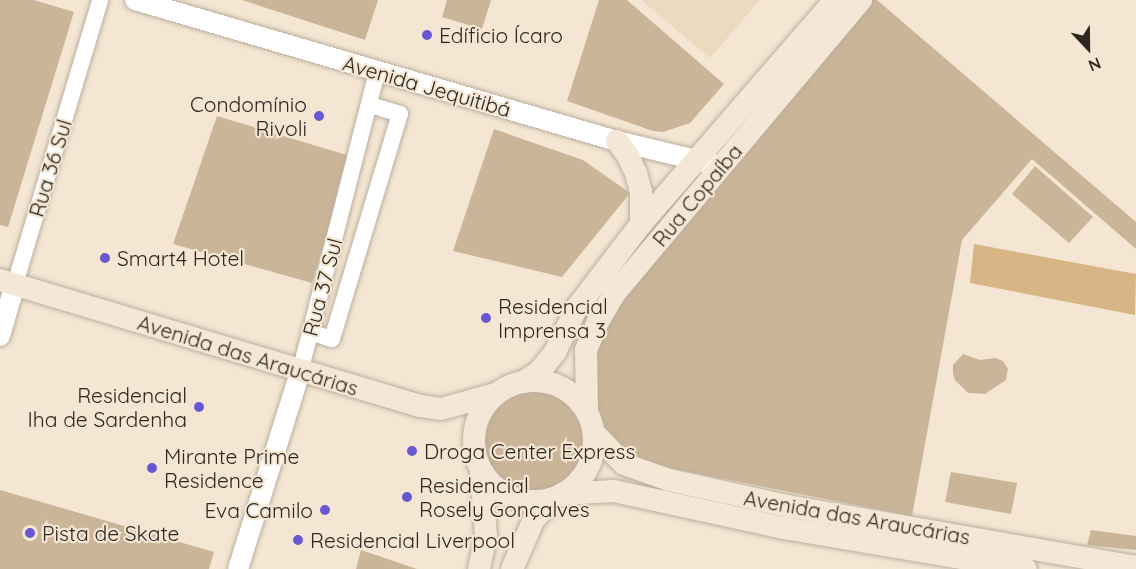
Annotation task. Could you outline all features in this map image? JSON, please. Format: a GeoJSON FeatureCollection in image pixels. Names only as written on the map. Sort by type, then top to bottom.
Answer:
{"type":"FeatureCollection","features":[{"type":"Feature","properties":{"kind":"main road","name":"Rua Copaíba"},"geometry":{"type":"LineString","coordinates":[[523,382],[539,372],[555,352],[576,309],[641,224],[835,0]]}},
{"type":"Feature","properties":{"kind":"main road","name":"Rua Copaíba"},"geometry":{"type":"LineString","coordinates":[[591,423],[586,350],[598,322],[615,293],[859,2]]}},
{"type":"Feature","properties":{"kind":"main road"},"geometry":{"type":"LineString","coordinates":[[617,141],[628,156],[636,174],[641,192],[641,224]]}},
{"type":"Feature","properties":{"kind":"main road","name":"Avenida das Araucárias"},"geometry":{"type":"LineString","coordinates":[[7,282],[300,372],[420,406],[441,409],[496,394]]}},
{"type":"Feature","properties":{"kind":"main road"},"geometry":{"type":"LineString","coordinates":[[479,569],[486,536],[481,471],[474,451],[474,430],[482,410],[496,394],[523,382],[538,381],[560,387],[579,400],[591,423],[594,451],[588,468],[577,483],[558,496],[534,519],[512,569]]}},
{"type":"Feature","properties":{"kind":"main road","name":"Avenida das Araucárias"},"geometry":{"type":"LineString","coordinates":[[591,423],[624,464],[641,472],[785,517],[1026,569]]}},
{"type":"Feature","properties":{"kind":"main road"},"geometry":{"type":"LineString","coordinates":[[481,471],[495,487],[512,497],[533,501],[558,496]]}},
{"type":"Feature","properties":{"kind":"main road","name":"Avenida das Araucárias"},"geometry":{"type":"LineString","coordinates":[[558,496],[614,491],[1136,567]]}},
{"type":"Feature","properties":{"kind":"street","name":"Rua 36 Sul"},"geometry":{"type":"LineString","coordinates":[[0,336],[7,282],[100,0]]}},
{"type":"Feature","properties":{"kind":"street","name":"Avenida Jequitibá"},"geometry":{"type":"LineString","coordinates":[[135,0],[617,141],[721,166]]}},
{"type":"Feature","properties":{"kind":"street","name":"Rua 37 Sul"},"geometry":{"type":"LineString","coordinates":[[238,569],[300,372],[377,72]]}},
{"type":"Feature","properties":{"kind":"street"},"geometry":{"type":"LineString","coordinates":[[310,332],[332,339],[400,114],[370,105]]}},
{"type":"Feature","properties":{"kind":"shaded area"},"geometry":{"type":"Polygon","coordinates":[[[0,0],[34,0],[74,12],[8,227],[0,225],[0,0]]]}},
{"type":"Feature","properties":{"kind":"shaded area"},"geometry":{"type":"Polygon","coordinates":[[[242,0],[378,0],[365,40],[242,0]]]}},
{"type":"Feature","properties":{"kind":"shaded area"},"geometry":{"type":"Polygon","coordinates":[[[447,0],[491,0],[482,29],[442,17],[447,0]]]}},
{"type":"Feature","properties":{"kind":"shaded area"},"geometry":{"type":"Polygon","coordinates":[[[599,0],[627,0],[724,84],[690,123],[663,132],[653,131],[567,101],[599,0]]]}},
{"type":"Feature","properties":{"kind":"shaded area"},"geometry":{"type":"Polygon","coordinates":[[[641,0],[760,0],[710,58],[641,0]]]}},
{"type":"Feature","properties":{"kind":"shaded area"},"geometry":{"type":"Polygon","coordinates":[[[872,0],[877,0],[1136,222],[1136,249],[1032,159],[962,240],[912,516],[638,462],[604,430],[595,403],[593,368],[601,333],[624,291],[872,0]]]}},
{"type":"Feature","properties":{"kind":"shaded area"},"geometry":{"type":"Polygon","coordinates":[[[217,116],[350,156],[312,283],[173,244],[217,116]]]}},
{"type":"Feature","properties":{"kind":"shaded area"},"geometry":{"type":"Polygon","coordinates":[[[494,129],[583,160],[630,193],[562,277],[453,251],[494,129]]]}},
{"type":"Feature","properties":{"kind":"shaded area"},"geometry":{"type":"Polygon","coordinates":[[[1035,166],[1093,217],[1069,243],[1012,194],[1035,166]]]}},
{"type":"Feature","properties":{"kind":"shaded area"},"geometry":{"type":"Polygon","coordinates":[[[974,244],[1136,274],[1135,315],[970,283],[974,244]]]}},
{"type":"Feature","properties":{"kind":"shaded area"},"geometry":{"type":"Polygon","coordinates":[[[963,354],[980,360],[995,358],[1003,361],[1008,369],[1006,380],[985,394],[968,393],[955,380],[953,373],[953,365],[963,354]]]}},
{"type":"Feature","properties":{"kind":"shaded area"},"geometry":{"type":"Polygon","coordinates":[[[533,385],[554,389],[572,401],[584,419],[588,440],[584,461],[572,479],[554,491],[533,495],[512,491],[494,479],[482,461],[478,440],[482,419],[494,401],[512,389],[533,385]]]}},
{"type":"Feature","properties":{"kind":"shaded area"},"geometry":{"type":"Polygon","coordinates":[[[951,472],[1017,483],[1011,514],[945,502],[951,472]]]}},
{"type":"Feature","properties":{"kind":"shaded area"},"geometry":{"type":"Polygon","coordinates":[[[0,490],[214,552],[209,569],[0,569],[0,490]]]}},
{"type":"Feature","properties":{"kind":"shaded area"},"geometry":{"type":"Polygon","coordinates":[[[1091,530],[1136,536],[1136,550],[1087,545],[1091,530]]]}},
{"type":"Feature","properties":{"kind":"shaded area"},"geometry":{"type":"Polygon","coordinates":[[[361,550],[417,569],[356,569],[361,550]]]}},
{"type":"Feature","properties":{"kind":"place","name":"Edíficio Ícaro"},"geometry":{"type":"Point","coordinates":[427,35]}},
{"type":"Feature","properties":{"kind":"place","name":"Condomínio Rivoli"},"geometry":{"type":"Point","coordinates":[319,116]}},
{"type":"Feature","properties":{"kind":"place","name":"Smart4 Hotel"},"geometry":{"type":"Point","coordinates":[105,258]}},
{"type":"Feature","properties":{"kind":"place","name":"Residencial Imprensa 3"},"geometry":{"type":"Point","coordinates":[486,318]}},
{"type":"Feature","properties":{"kind":"place","name":"Residencial Iha de Sardenha"},"geometry":{"type":"Point","coordinates":[199,407]}},
{"type":"Feature","properties":{"kind":"place","name":"Droga Center Express"},"geometry":{"type":"Point","coordinates":[412,451]}},
{"type":"Feature","properties":{"kind":"place","name":"Mirante Prime Residence"},"geometry":{"type":"Point","coordinates":[152,468]}},
{"type":"Feature","properties":{"kind":"place","name":"Residencial Rosely Gonçalves"},"geometry":{"type":"Point","coordinates":[407,497]}},
{"type":"Feature","properties":{"kind":"place","name":"Eva Camilo"},"geometry":{"type":"Point","coordinates":[325,510]}},
{"type":"Feature","properties":{"kind":"place","name":"Pista de Skate"},"geometry":{"type":"Point","coordinates":[30,533]}},
{"type":"Feature","properties":{"kind":"place","name":"Residencial Liverpool"},"geometry":{"type":"Point","coordinates":[298,540]}}]}
